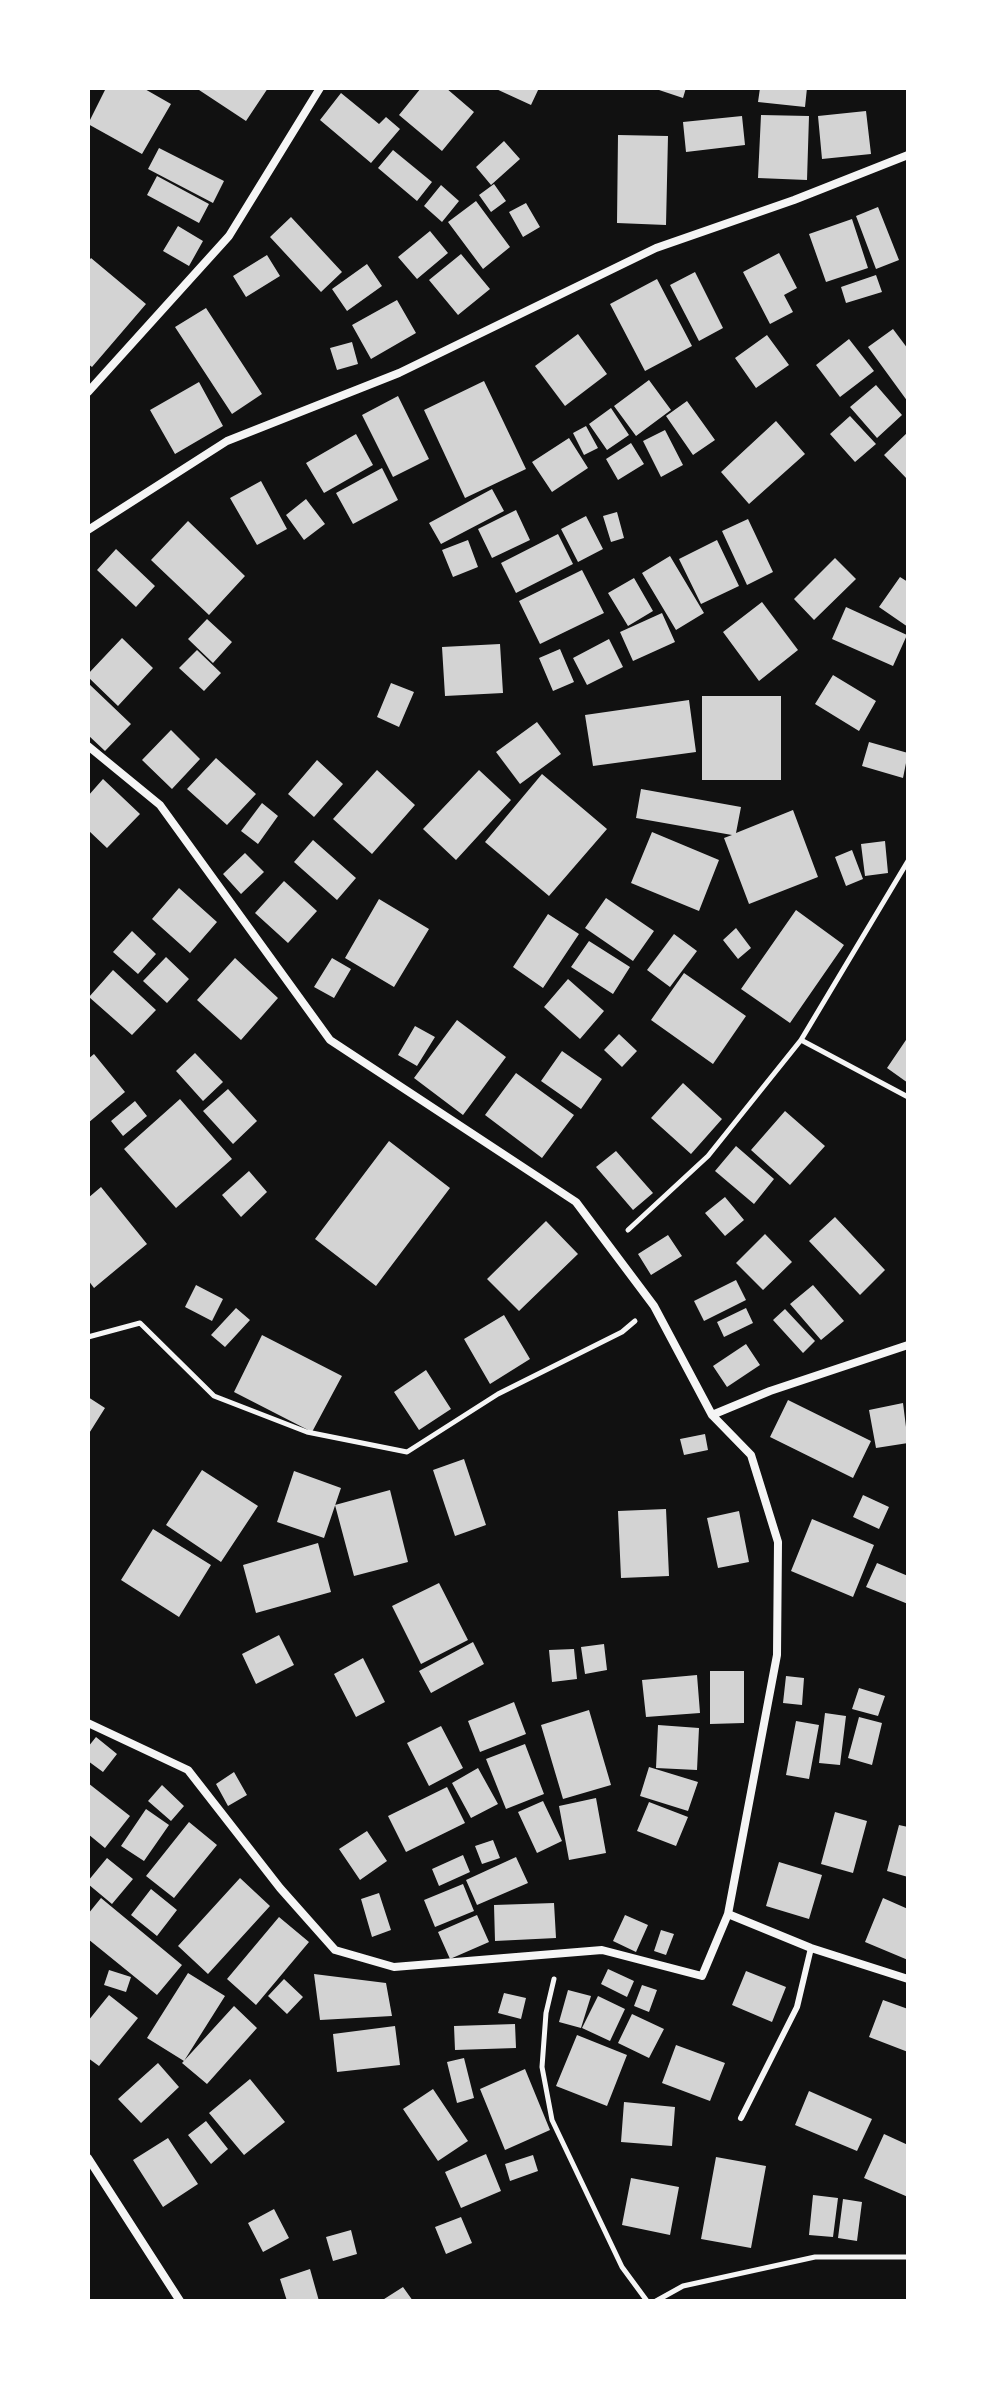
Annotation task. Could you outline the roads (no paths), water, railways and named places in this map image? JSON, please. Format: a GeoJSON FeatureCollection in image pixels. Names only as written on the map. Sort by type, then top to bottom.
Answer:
{"type":"FeatureCollection","features":[{"type":"Feature","properties":{"kind":"street"},"geometry":{"type":"LineString","coordinates":[[88,392],[229,236],[320,88]]}},
{"type":"Feature","properties":{"kind":"street"},"geometry":{"type":"LineString","coordinates":[[88,530],[227,441],[399,373],[656,248],[794,200],[908,155]]}},
{"type":"Feature","properties":{"kind":"street"},"geometry":{"type":"LineString","coordinates":[[88,746],[160,805],[330,1040],[576,1202],[654,1306],[712,1415],[751,1455],[778,1542],[777,1655],[728,1914],[702,1976],[602,1950],[394,1967],[335,1950],[280,1888],[188,1770],[88,1723]]}},
{"type":"Feature","properties":{"kind":"street"},"geometry":{"type":"LineString","coordinates":[[712,1415],[770,1391],[908,1345]]}},
{"type":"Feature","properties":{"kind":"street"},"geometry":{"type":"LineString","coordinates":[[728,1914],[811,1948],[908,1979]]}},
{"type":"Feature","properties":{"kind":"street"},"geometry":{"type":"LineString","coordinates":[[88,2158],[180,2301]]}},
{"type":"Feature","properties":{"kind":"lane"},"geometry":{"type":"LineString","coordinates":[[741,2118],[797,2007],[811,1948]]}}]}
